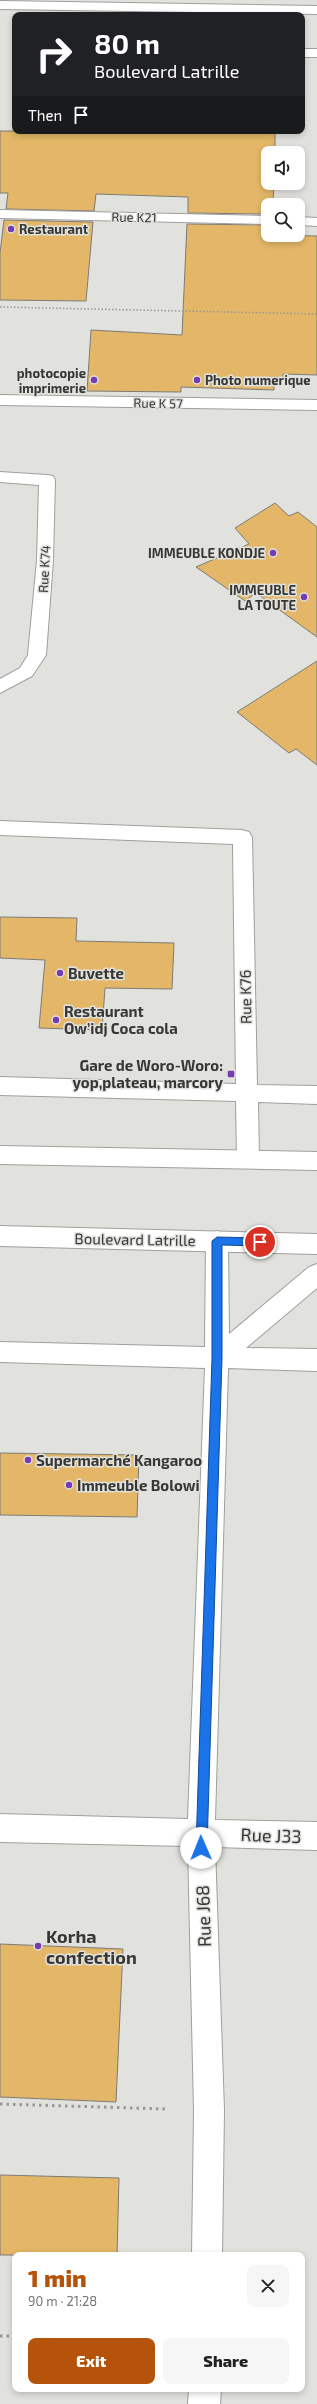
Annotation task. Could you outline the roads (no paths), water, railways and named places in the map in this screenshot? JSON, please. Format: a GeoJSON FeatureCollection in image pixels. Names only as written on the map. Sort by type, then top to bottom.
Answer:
{"type":"FeatureCollection","features":[{"type":"Feature","properties":{"kind":"street"},"geometry":{"type":"LineString","coordinates":[[0,5],[317,10]]}},
{"type":"Feature","properties":{"kind":"street"},"geometry":{"type":"LineString","coordinates":[[305,53],[317,53]]}},
{"type":"Feature","properties":{"kind":"street","name":"Rue K21"},"geometry":{"type":"LineString","coordinates":[[0,214],[261,220]]}},
{"type":"Feature","properties":{"kind":"street"},"geometry":{"type":"LineString","coordinates":[[305,221],[317,222]]}},
{"type":"Feature","properties":{"kind":"street","name":"Rue K 57"},"geometry":{"type":"LineString","coordinates":[[0,400],[317,405]]}},
{"type":"Feature","properties":{"kind":"street","name":"Rue K74"},"geometry":{"type":"LineString","coordinates":[[0,477],[47,480],[45,560],[38,655],[26,672],[0,687]]}},
{"type":"Feature","properties":{"kind":"street","name":"Rue K76"},"geometry":{"type":"LineString","coordinates":[[0,828],[242,836],[248,1158]]}},
{"type":"Feature","properties":{"kind":"street"},"geometry":{"type":"LineString","coordinates":[[0,1086],[317,1095]]}},
{"type":"Feature","properties":{"kind":"street"},"geometry":{"type":"LineString","coordinates":[[0,1155],[248,1158],[317,1161]]}},
{"type":"Feature","properties":{"kind":"street","name":"Boulevard Latrille"},"geometry":{"type":"LineString","coordinates":[[0,1236],[317,1244]]}},
{"type":"Feature","properties":{"kind":"street","name":"Rue J68"},"geometry":{"type":"LineString","coordinates":[[207,2252],[209,2110],[201,1832],[217,1358],[217,1241]]}},
{"type":"Feature","properties":{"kind":"street"},"geometry":{"type":"LineString","coordinates":[[217,1358],[317,1274]]}},
{"type":"Feature","properties":{"kind":"street"},"geometry":{"type":"LineString","coordinates":[[0,1352],[317,1360]]}},
{"type":"Feature","properties":{"kind":"street","name":"Rue J33"},"geometry":{"type":"LineString","coordinates":[[0,1828],[317,1836]]}},
{"type":"Feature","properties":{"kind":"street"},"geometry":{"type":"LineString","coordinates":[[204,2404],[205,2392]]}},
{"type":"Feature","properties":{"kind":"place","name":"Restaurant"},"geometry":{"type":"Point","coordinates":[11,229]}},
{"type":"Feature","properties":{"kind":"place","name":"photocopie imprimerie"},"geometry":{"type":"Point","coordinates":[94,380]}},
{"type":"Feature","properties":{"kind":"place","name":"Photo numerique"},"geometry":{"type":"Point","coordinates":[197,380]}},
{"type":"Feature","properties":{"kind":"place","name":"IMMEUBLE KONDJE"},"geometry":{"type":"Point","coordinates":[273,553]}},
{"type":"Feature","properties":{"kind":"place","name":"IMMEUBLE LA TOUTE"},"geometry":{"type":"Point","coordinates":[304,597]}},
{"type":"Feature","properties":{"kind":"place","name":"Buvette"},"geometry":{"type":"Point","coordinates":[60,973]}},
{"type":"Feature","properties":{"kind":"place","name":"Restaurant Ow’idj Coca cola"},"geometry":{"type":"Point","coordinates":[56,1020]}},
{"type":"Feature","properties":{"kind":"place","name":"Gare de Woro-Woro: yop,plateau, marcory"},"geometry":{"type":"Point","coordinates":[231,1074]}},
{"type":"Feature","properties":{"kind":"place","name":"Supermarché Kangaroo"},"geometry":{"type":"Point","coordinates":[28,1460]}},
{"type":"Feature","properties":{"kind":"place","name":"Immeuble Bolowi"},"geometry":{"type":"Point","coordinates":[69,1485]}},
{"type":"Feature","properties":{"kind":"place","name":"Korha confection"},"geometry":{"type":"Point","coordinates":[38,1946]}}]}
